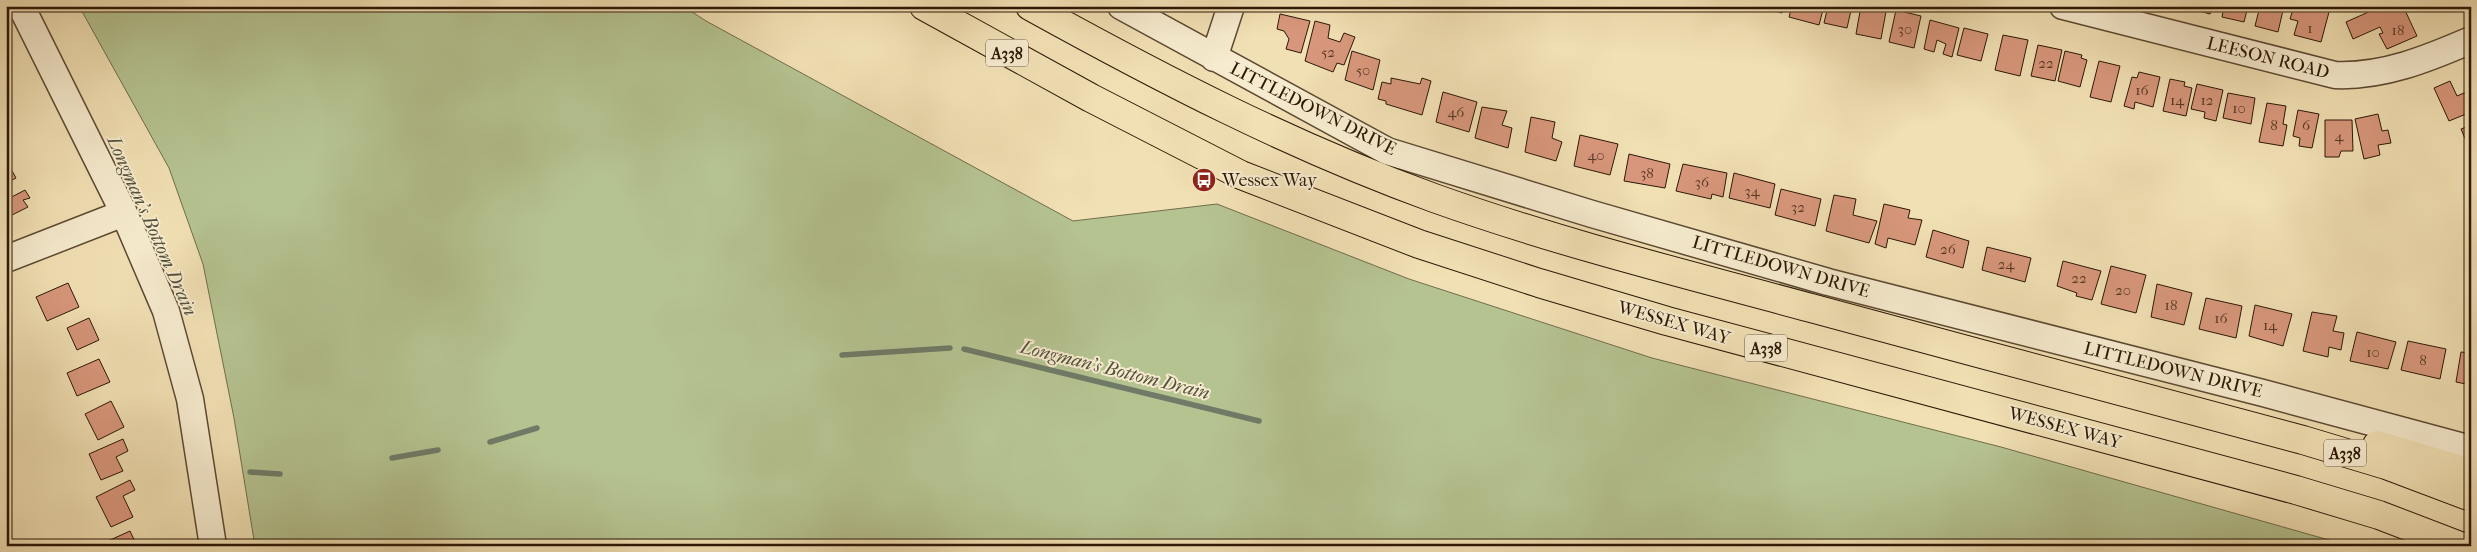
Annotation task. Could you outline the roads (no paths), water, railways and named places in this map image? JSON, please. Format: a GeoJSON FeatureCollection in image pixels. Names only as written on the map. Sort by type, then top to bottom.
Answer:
{"type":"FeatureCollection","features":[{"type":"Feature","properties":{"kind":"highway","name":"WESSEX WAY"},"geometry":{"type":"LineString","coordinates":[[924,6],[1091,98],[1241,175],[1419,244],[1539,283],[1676,324],[2296,490],[2379,515],[2460,546]]}},
{"type":"Feature","properties":{"kind":"highway","name":"A338"},"geometry":{"type":"LineString","coordinates":[[1030,6],[1188,92],[1264,129],[1434,198],[1566,240],[1705,280],[2303,440],[2386,465],[2471,497]]}},
{"type":"Feature","properties":{"kind":"highway"},"geometry":{"type":"LineString","coordinates":[[2216,417],[2301,426],[2423,457],[2471,473]]}},
{"type":"Feature","properties":{"kind":"highway"},"geometry":{"type":"LineString","coordinates":[[2219,470],[2407,546]]}},
{"type":"Feature","properties":{"kind":"street"},"geometry":{"type":"LineString","coordinates":[[21,6],[124,213],[166,311],[187,390],[214,546]]}},
{"type":"Feature","properties":{"kind":"street","name":"LITTLEDOWN DRIVE"},"geometry":{"type":"LineString","coordinates":[[1121,6],[1214,58],[1397,153],[1592,214],[1828,282],[2264,393],[2471,449]]}},
{"type":"Feature","properties":{"kind":"street"},"geometry":{"type":"LineString","coordinates":[[1214,58],[1231,6]]}},
{"type":"Feature","properties":{"kind":"street","name":"LEESON ROAD"},"geometry":{"type":"LineString","coordinates":[[2063,6],[2335,75],[2360,76],[2419,62],[2471,40]]}},
{"type":"Feature","properties":{"kind":"street"},"geometry":{"type":"LineString","coordinates":[[6,259],[124,213]]}},
{"type":"Feature","properties":{"kind":"waterway","name":"Longman's Bottom Drain"},"geometry":{"type":"LineString","coordinates":[[842,355],[950,348]]}},
{"type":"Feature","properties":{"kind":"waterway","name":"Longman's Bottom Drain"},"geometry":{"type":"LineString","coordinates":[[964,349],[1259,421]]}},
{"type":"Feature","properties":{"kind":"waterway","name":"Longman's Bottom Drain"},"geometry":{"type":"LineString","coordinates":[[490,442],[537,428]]}},
{"type":"Feature","properties":{"kind":"waterway","name":"Longman's Bottom Drain"},"geometry":{"type":"LineString","coordinates":[[392,458],[438,450]]}},
{"type":"Feature","properties":{"kind":"waterway","name":"Longman's Bottom Drain"},"geometry":{"type":"LineString","coordinates":[[250,472],[280,474]]}},
{"type":"Feature","properties":{"kind":"place","name":"Wessex Way"},"geometry":{"type":"Point","coordinates":[1204,180]}}]}
